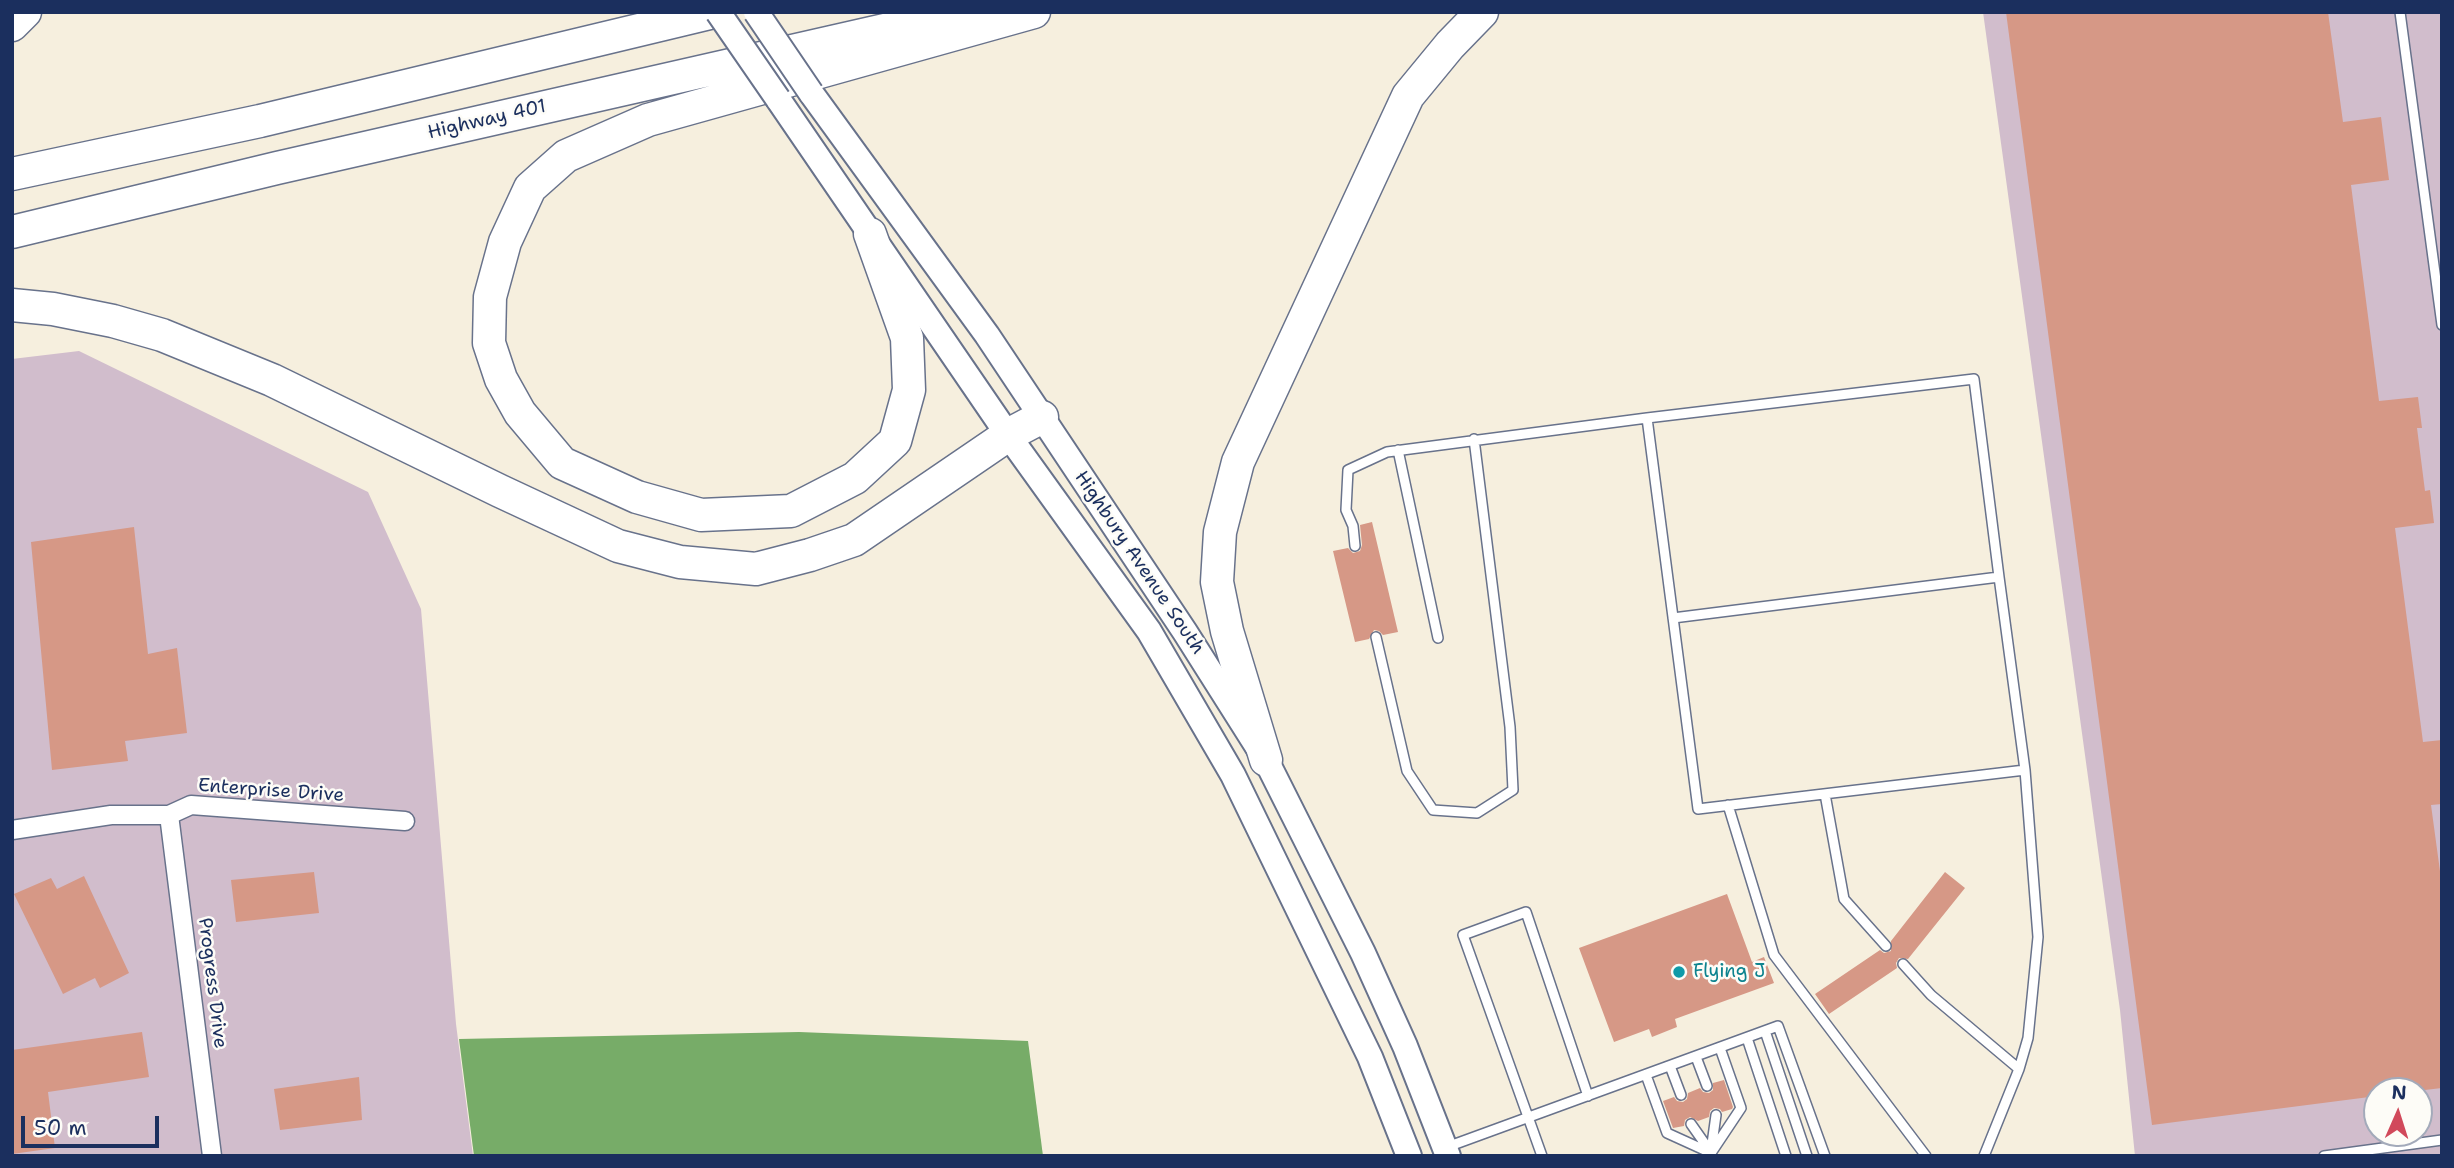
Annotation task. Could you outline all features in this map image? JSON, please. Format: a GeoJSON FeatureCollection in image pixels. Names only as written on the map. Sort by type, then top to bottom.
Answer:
{"type":"FeatureCollection","features":[{"type":"Feature","properties":{"kind":"highway"},"geometry":{"type":"LineString","coordinates":[[12,25],[25,12]]}},
{"type":"Feature","properties":{"kind":"highway"},"geometry":{"type":"LineString","coordinates":[[260,121],[385,73],[624,12]]}},
{"type":"Feature","properties":{"kind":"highway"},"geometry":{"type":"LineString","coordinates":[[12,174],[260,121],[716,12]]}},
{"type":"Feature","properties":{"kind":"highway","name":"Highway 401"},"geometry":{"type":"LineString","coordinates":[[12,232],[277,168],[963,12]]}},
{"type":"Feature","properties":{"kind":"highway"},"geometry":{"type":"LineString","coordinates":[[870,233],[907,338],[909,390],[895,441],[855,478],[791,511],[702,515],[637,496],[562,463],[520,413],[500,379],[489,343],[490,297],[505,242],[530,188],[566,156],[648,120],[1034,12]]}},
{"type":"Feature","properties":{"kind":"highway"},"geometry":{"type":"LineString","coordinates":[[1266,760],[1227,631],[1217,582],[1220,532],[1238,462],[1408,96],[1450,45],[1482,12]]}},
{"type":"Feature","properties":{"kind":"highway"},"geometry":{"type":"LineString","coordinates":[[12,305],[65,311],[162,335],[272,380],[618,546],[680,562],[756,569],[854,540],[1008,435],[1042,417]]}},
{"type":"Feature","properties":{"kind":"main road","name":"Highbury Avenue South"},"geometry":{"type":"LineString","coordinates":[[716,12],[1008,435],[1149,631],[1233,775],[1370,1057],[1409,1156]]}},
{"type":"Feature","properties":{"kind":"main road","name":"Highbury Avenue South"},"geometry":{"type":"LineString","coordinates":[[756,12],[811,93],[987,335],[1185,632],[1266,760],[1363,953],[1405,1046],[1447,1152]]}},
{"type":"Feature","properties":{"kind":"street","name":"Enterprise Drive"},"geometry":{"type":"LineString","coordinates":[[12,830],[111,815],[169,815],[191,805],[405,821]]}},
{"type":"Feature","properties":{"kind":"street","name":"Progress Drive"},"geometry":{"type":"LineString","coordinates":[[169,815],[212,1156]]}},
{"type":"Feature","properties":{"kind":"lane"},"geometry":{"type":"LineString","coordinates":[[2400,12],[2442,325]]}},
{"type":"Feature","properties":{"kind":"lane"},"geometry":{"type":"LineString","coordinates":[[1355,547],[1353,526],[1346,510],[1348,470],[1387,452],[1474,439],[1973,379],[2025,770],[2038,937],[2028,1038],[2019,1069],[1984,1156]]}},
{"type":"Feature","properties":{"kind":"lane"},"geometry":{"type":"LineString","coordinates":[[1647,418],[1698,809],[2025,770]]}},
{"type":"Feature","properties":{"kind":"lane"},"geometry":{"type":"LineString","coordinates":[[1376,637],[1407,771],[1433,810],[1477,813],[1513,790],[1510,727],[1474,439]]}},
{"type":"Feature","properties":{"kind":"lane"},"geometry":{"type":"LineString","coordinates":[[1398,450],[1438,638]]}},
{"type":"Feature","properties":{"kind":"lane"},"geometry":{"type":"LineString","coordinates":[[1673,618],[1999,576]]}},
{"type":"Feature","properties":{"kind":"lane"},"geometry":{"type":"LineString","coordinates":[[1825,794],[1844,899],[1885,946]]}},
{"type":"Feature","properties":{"kind":"lane"},"geometry":{"type":"LineString","coordinates":[[1728,805],[1774,955],[1926,1156]]}},
{"type":"Feature","properties":{"kind":"lane"},"geometry":{"type":"LineString","coordinates":[[1542,1156],[1463,935],[1527,912],[1588,1096]]}},
{"type":"Feature","properties":{"kind":"lane"},"geometry":{"type":"LineString","coordinates":[[1902,964],[1931,995],[2019,1069]]}},
{"type":"Feature","properties":{"kind":"lane"},"geometry":{"type":"LineString","coordinates":[[1447,1152],[1588,1096],[1778,1027],[1825,1156]]}},
{"type":"Feature","properties":{"kind":"lane"},"geometry":{"type":"LineString","coordinates":[[1765,1031],[1807,1156]]}},
{"type":"Feature","properties":{"kind":"lane"},"geometry":{"type":"LineString","coordinates":[[1747,1038],[1786,1156]]}},
{"type":"Feature","properties":{"kind":"lane"},"geometry":{"type":"LineString","coordinates":[[1712,1154],[1741,1108],[1720,1048]]}},
{"type":"Feature","properties":{"kind":"lane"},"geometry":{"type":"LineString","coordinates":[[1696,1057],[1707,1086]]}},
{"type":"Feature","properties":{"kind":"lane"},"geometry":{"type":"LineString","coordinates":[[1670,1066],[1681,1095]]}},
{"type":"Feature","properties":{"kind":"lane"},"geometry":{"type":"LineString","coordinates":[[1646,1075],[1667,1133],[1712,1154]]}},
{"type":"Feature","properties":{"kind":"lane"},"geometry":{"type":"LineString","coordinates":[[1712,1154],[1716,1115]]}},
{"type":"Feature","properties":{"kind":"lane"},"geometry":{"type":"LineString","coordinates":[[1690,1124],[1712,1154]]}},
{"type":"Feature","properties":{"kind":"lane"},"geometry":{"type":"LineString","coordinates":[[2324,1156],[2442,1140]]}},
{"type":"Feature","properties":{"kind":"shaded area"},"geometry":{"type":"Polygon","coordinates":[[[1983,12],[2442,12],[2442,1156],[2135,1156],[2120,1010],[1983,12]]]}},
{"type":"Feature","properties":{"kind":"shaded area"},"geometry":{"type":"Polygon","coordinates":[[[79,351],[368,492],[421,609],[456,1024],[473,1156],[12,1156],[12,359],[79,351]]]}},
{"type":"Feature","properties":{"kind":"green space"},"geometry":{"type":"Polygon","coordinates":[[[799,1032],[1028,1041],[1043,1156],[474,1156],[459,1039],[799,1032]]]}},
{"type":"Feature","properties":{"kind":"building"},"geometry":{"type":"Polygon","coordinates":[[[2006,12],[2328,12],[2343,122],[2381,117],[2389,180],[2351,185],[2379,401],[2418,397],[2422,428],[2417,428],[2425,491],[2430,490],[2434,523],[2395,528],[2423,742],[2442,740],[2442,804],[2431,805],[2442,886],[2442,1088],[2433,1089],[2433,1077],[2363,1077],[2363,1098],[2152,1125],[2006,12]]]}},
{"type":"Feature","properties":{"kind":"building"},"geometry":{"type":"Polygon","coordinates":[[[1372,522],[1398,632],[1383,635],[1374,630],[1369,639],[1355,642],[1333,551],[1348,548],[1353,553],[1360,551],[1360,525],[1372,522]]]}},
{"type":"Feature","properties":{"kind":"building"},"geometry":{"type":"Polygon","coordinates":[[[134,527],[148,654],[177,648],[187,733],[125,741],[128,761],[52,770],[31,542],[134,527]]]}},
{"type":"Feature","properties":{"kind":"building"},"geometry":{"type":"Polygon","coordinates":[[[314,872],[319,913],[236,922],[231,880],[314,872]]]}},
{"type":"Feature","properties":{"kind":"building"},"geometry":{"type":"Polygon","coordinates":[[[1945,872],[1965,888],[1908,959],[1899,958],[1897,968],[1829,1014],[1815,994],[1880,950],[1884,953],[1891,951],[1891,941],[1945,872]]]}},
{"type":"Feature","properties":{"kind":"building"},"geometry":{"type":"Polygon","coordinates":[[[84,876],[129,973],[100,988],[95,978],[63,994],[14,894],[51,878],[57,889],[84,876]]]}},
{"type":"Feature","properties":{"kind":"building","name":"Flying J"},"geometry":{"type":"Polygon","coordinates":[[[1727,894],[1752,962],[1764,957],[1774,983],[1675,1019],[1677,1027],[1652,1037],[1649,1029],[1614,1042],[1579,948],[1727,894]]]}},
{"type":"Feature","properties":{"kind":"building"},"geometry":{"type":"Polygon","coordinates":[[[142,1032],[149,1077],[48,1092],[55,1148],[12,1154],[12,1050],[142,1032]]]}},
{"type":"Feature","properties":{"kind":"building"},"geometry":{"type":"Polygon","coordinates":[[[359,1077],[362,1120],[280,1130],[274,1089],[359,1077]]]}},
{"type":"Feature","properties":{"kind":"building"},"geometry":{"type":"Polygon","coordinates":[[[1724,1080],[1732,1109],[1722,1112],[1714,1108],[1709,1117],[1698,1121],[1690,1117],[1685,1120],[1684,1126],[1673,1128],[1663,1101],[1674,1097],[1683,1102],[1688,1093],[1700,1088],[1709,1093],[1713,1090],[1713,1083],[1724,1080]]]}},
{"type":"Feature","properties":{"kind":"place","name":"Flying J"},"geometry":{"type":"Point","coordinates":[1679,972]}}]}
